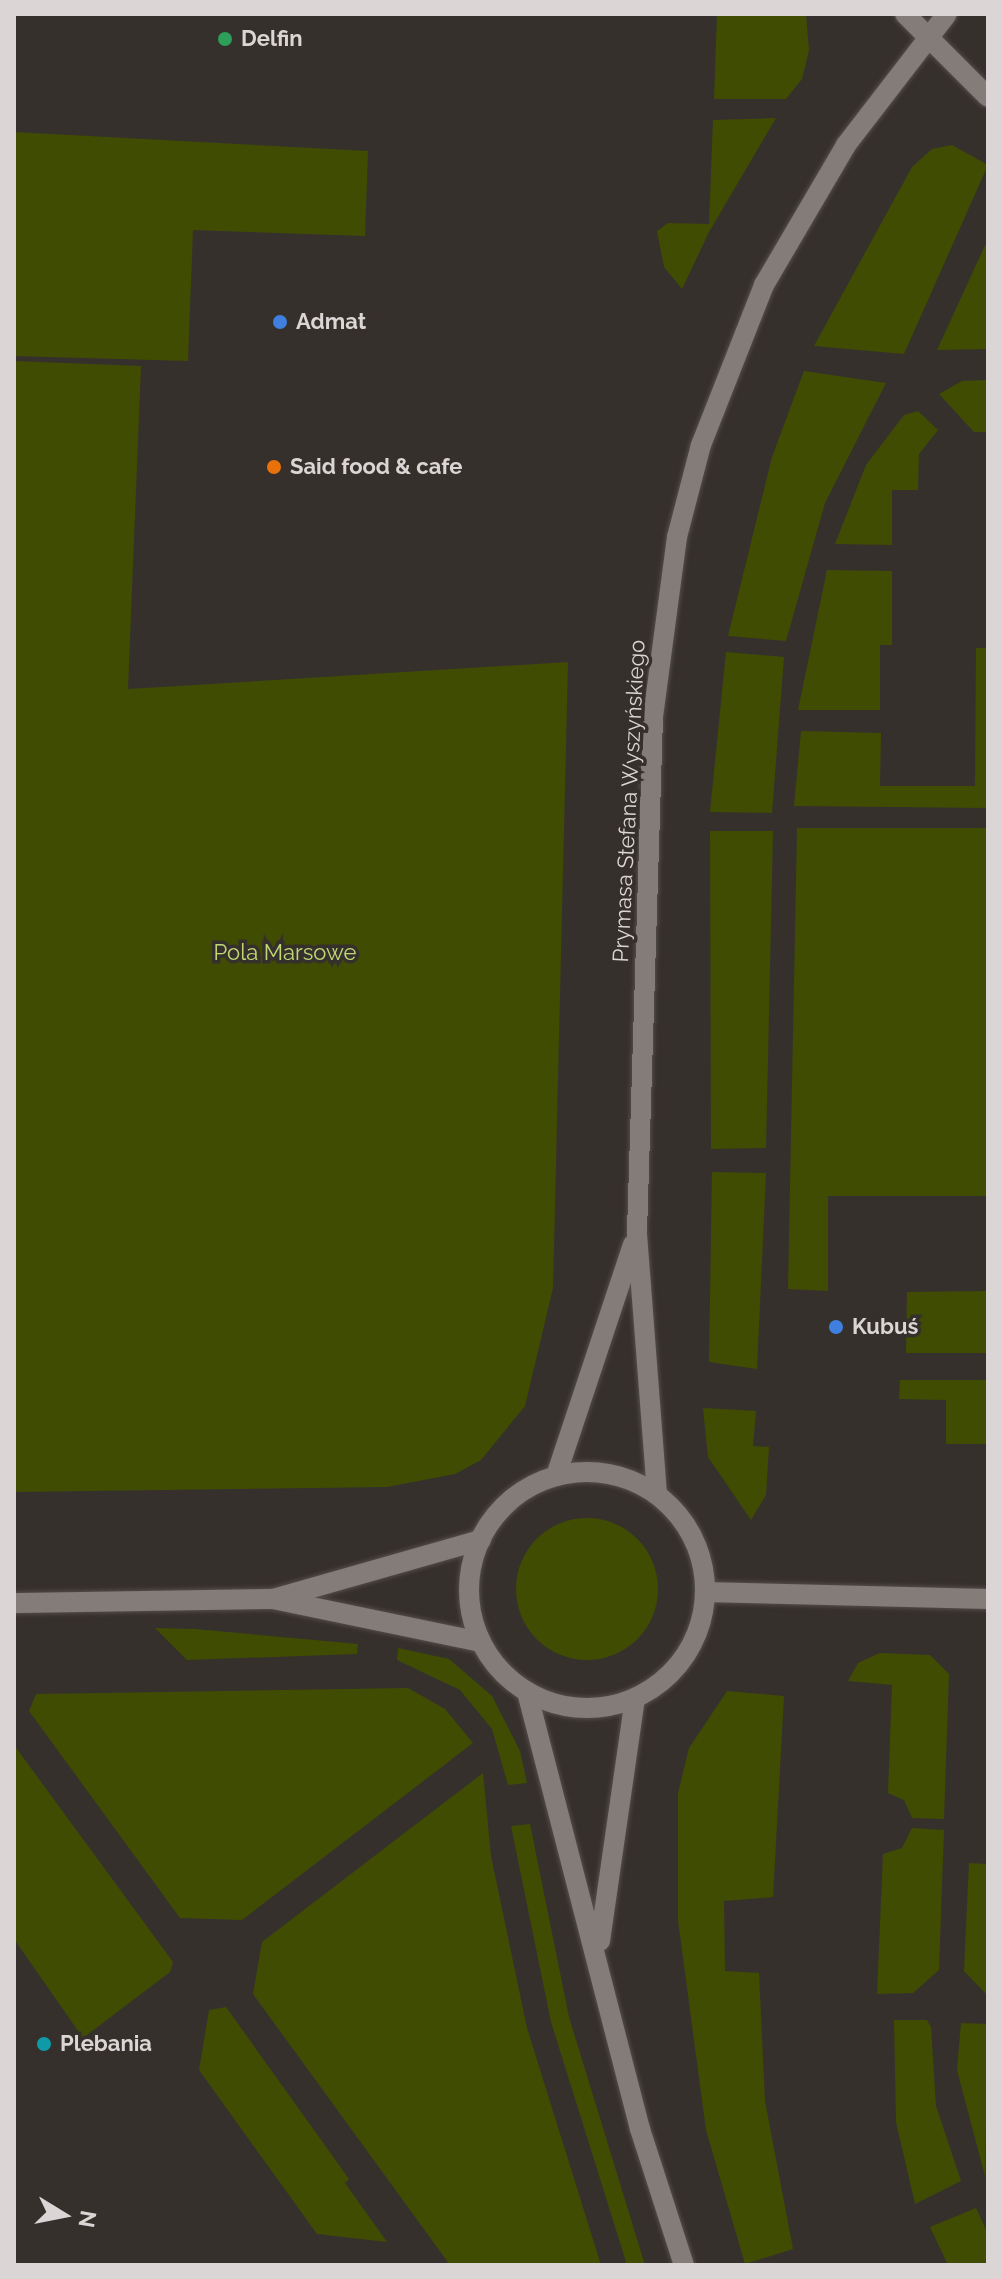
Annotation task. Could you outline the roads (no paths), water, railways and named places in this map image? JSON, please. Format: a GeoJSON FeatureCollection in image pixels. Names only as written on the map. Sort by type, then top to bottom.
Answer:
{"type":"FeatureCollection","features":[{"type":"Feature","properties":{"kind":"street"},"geometry":{"type":"LineString","coordinates":[[905,14],[988,97]]}},
{"type":"Feature","properties":{"kind":"street","name":"Prymasa Stefana Wyszyńskiego"},"geometry":{"type":"LineString","coordinates":[[657,1494],[637,1232],[653,717],[677,537],[701,445],[764,285],[846,145],[947,14]]}},
{"type":"Feature","properties":{"kind":"street","name":"Prymasa Stefana Wyszyńskiego"},"geometry":{"type":"LineString","coordinates":[[556,1476],[637,1232]]}},
{"type":"Feature","properties":{"kind":"street"},"geometry":{"type":"LineString","coordinates":[[527,1692],[581,1708],[635,1699],[685,1656],[705,1592],[700,1554],[683,1520],[657,1494],[625,1478],[556,1476],[499,1511],[481,1540],[470,1585],[481,1642],[527,1692],[599,1949],[640,2129],[684,2265]]}},
{"type":"Feature","properties":{"kind":"street"},"geometry":{"type":"LineString","coordinates":[[273,1599],[481,1540]]}},
{"type":"Feature","properties":{"kind":"street"},"geometry":{"type":"LineString","coordinates":[[705,1592],[988,1599]]}},
{"type":"Feature","properties":{"kind":"street"},"geometry":{"type":"LineString","coordinates":[[14,1603],[273,1599],[481,1642]]}},
{"type":"Feature","properties":{"kind":"street"},"geometry":{"type":"LineString","coordinates":[[599,1949],[635,1699]]}},
{"type":"Feature","properties":{"kind":"place","name":"Delfin"},"geometry":{"type":"Point","coordinates":[225,39]}},
{"type":"Feature","properties":{"kind":"place","name":"Admat"},"geometry":{"type":"Point","coordinates":[280,322]}},
{"type":"Feature","properties":{"kind":"place","name":"Said food & cafe"},"geometry":{"type":"Point","coordinates":[274,467]}},
{"type":"Feature","properties":{"kind":"place","name":"Kubuś"},"geometry":{"type":"Point","coordinates":[836,1327]}},
{"type":"Feature","properties":{"kind":"place","name":"Plebania"},"geometry":{"type":"Point","coordinates":[44,2044]}},
{"type":"Feature","properties":{"kind":"park label","name":"Pola Marsowe"},"geometry":{"type":"Point","coordinates":[285,953]}}]}
